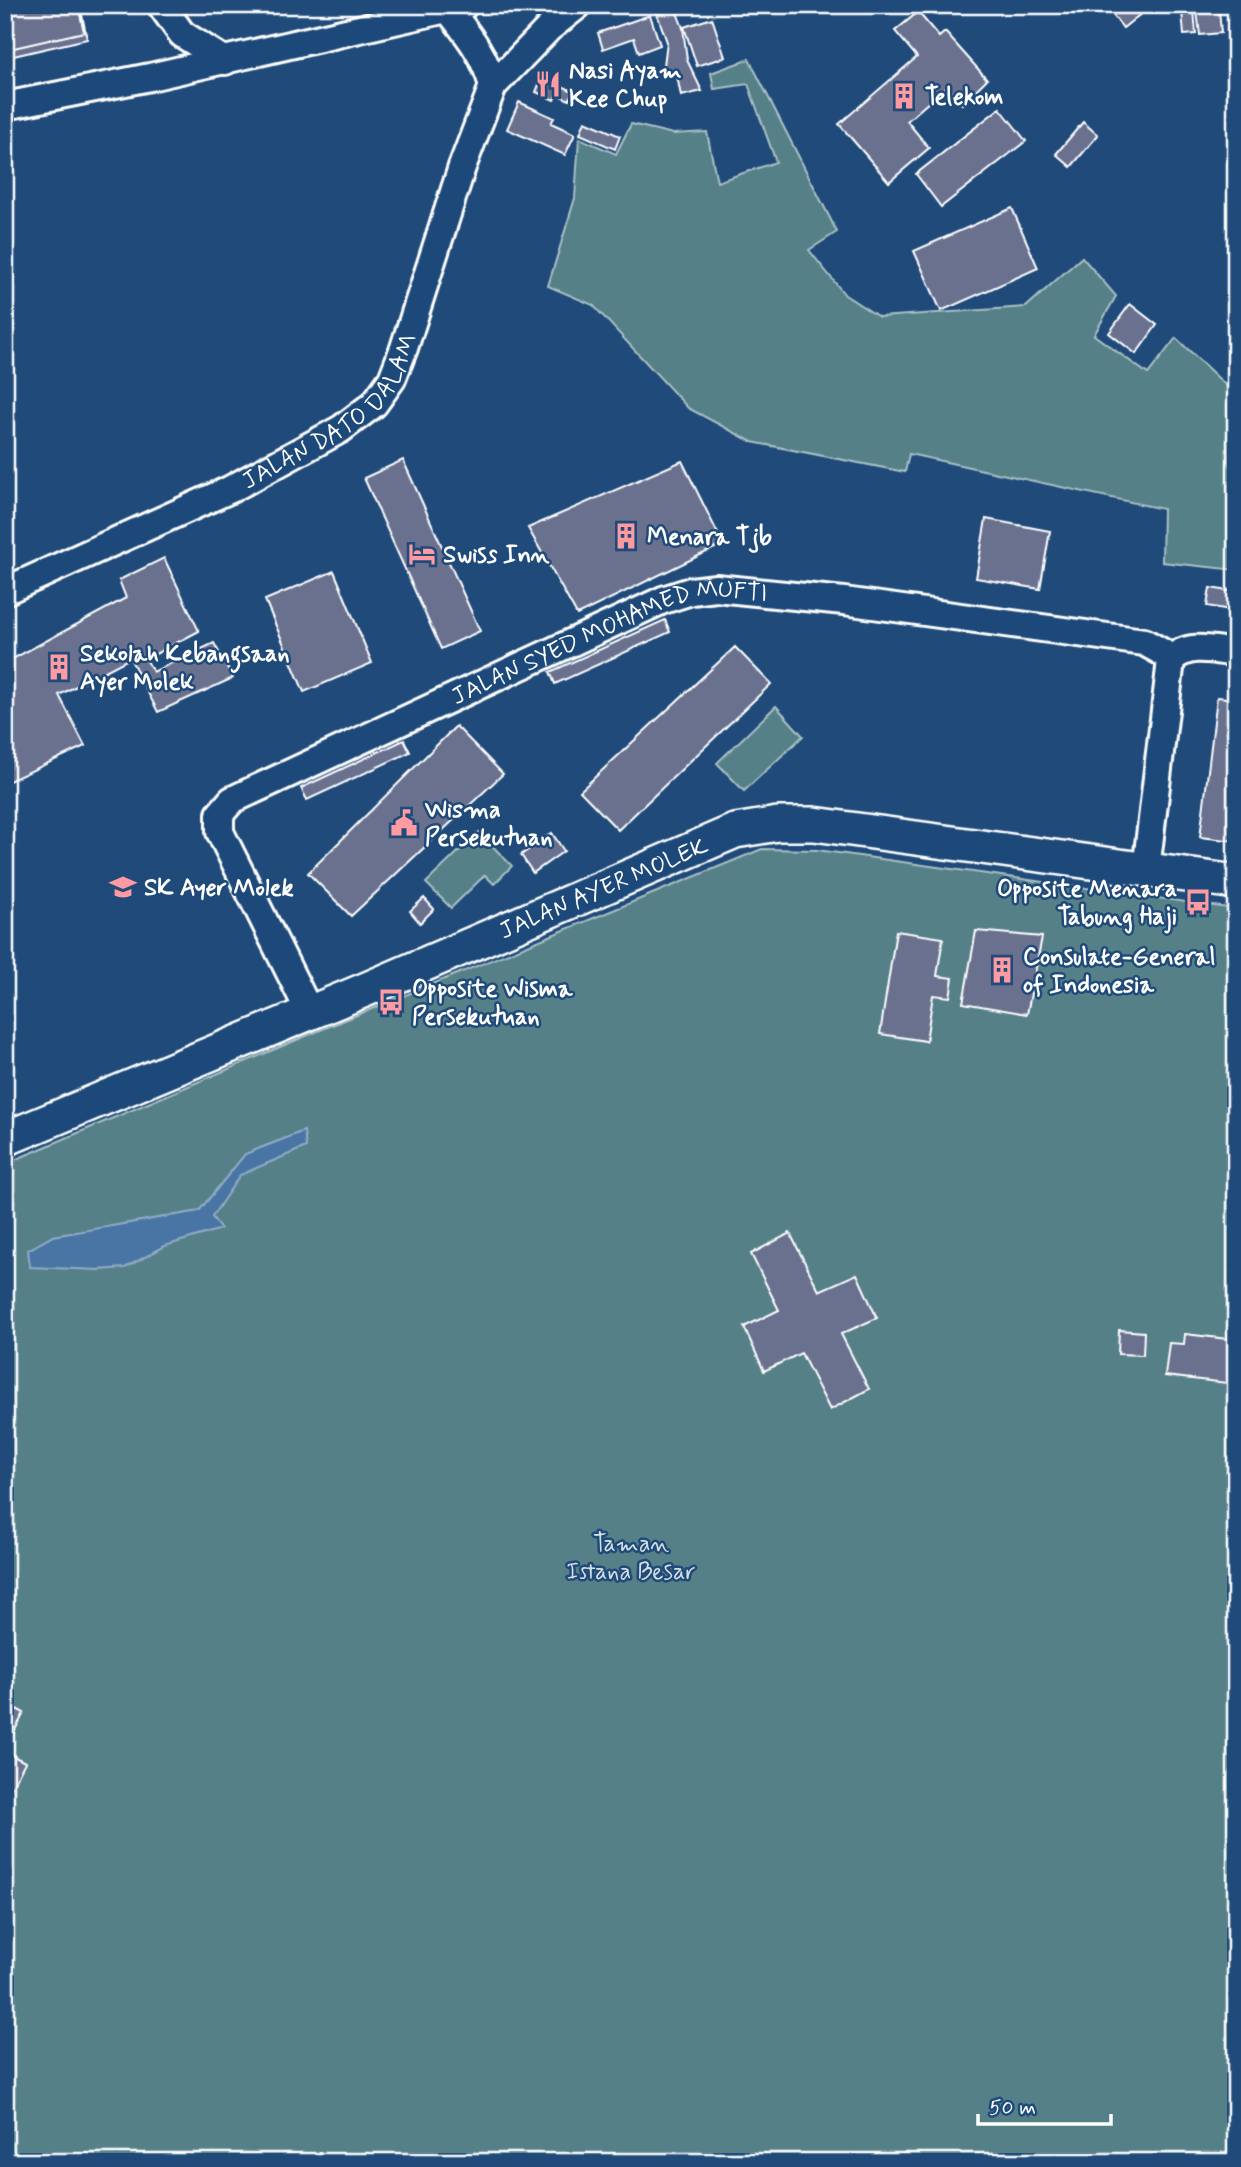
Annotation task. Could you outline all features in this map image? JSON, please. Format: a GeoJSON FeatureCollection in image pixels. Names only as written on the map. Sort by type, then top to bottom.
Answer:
{"type":"FeatureCollection","features":[{"type":"Feature","properties":{"kind":"main road","name":"JALAN AYER MOLEK"},"geometry":{"type":"LineString","coordinates":[[5,1139],[310,1013],[735,831],[778,824],[814,824],[1236,882]]}},
{"type":"Feature","properties":{"kind":"street"},"geometry":{"type":"LineString","coordinates":[[161,5],[182,34],[225,61]]}},
{"type":"Feature","properties":{"kind":"street","name":"JALAN DATO DALAM"},"geometry":{"type":"LineString","coordinates":[[5,591],[232,489],[341,429],[374,404],[392,379],[404,348],[462,167],[493,86],[550,28],[579,5]]}},
{"type":"Feature","properties":{"kind":"street"},"geometry":{"type":"LineString","coordinates":[[5,106],[225,61],[456,7],[480,51],[493,86]]}},
{"type":"Feature","properties":{"kind":"street","name":"JALAN SYED MOHAMED MUFTI"},"geometry":{"type":"LineString","coordinates":[[310,1013],[220,832],[220,814],[232,800],[663,600],[691,590],[716,587],[844,601],[1144,642],[1171,660]]}},
{"type":"Feature","properties":{"kind":"street"},"geometry":{"type":"LineString","coordinates":[[1146,870],[1171,660],[1191,648],[1236,653]]}},
{"type":"Feature","properties":{"kind":"green space"},"geometry":{"type":"Polygon","coordinates":[[[749,59],[837,232],[809,250],[845,295],[879,317],[1026,307],[1082,257],[1116,296],[1094,335],[1148,374],[1176,338],[1236,395],[1236,570],[1162,562],[1163,509],[909,454],[905,472],[752,442],[688,408],[593,305],[548,286],[575,198],[579,138],[616,154],[631,124],[673,134],[707,132],[717,182],[776,162],[748,84],[714,89],[711,73],[749,59]]]}},
{"type":"Feature","properties":{"kind":"green space"},"geometry":{"type":"Polygon","coordinates":[[[776,706],[803,736],[744,791],[717,763],[776,706]]]}},
{"type":"Feature","properties":{"kind":"green space"},"geometry":{"type":"Polygon","coordinates":[[[479,832],[512,866],[494,884],[485,875],[451,908],[426,883],[479,832]]]}},
{"type":"Feature","properties":{"kind":"green space","name":"Taman Istana Besar"},"geometry":{"type":"Polygon","coordinates":[[[762,849],[817,850],[1236,909],[1236,2162],[5,2162],[5,1164],[313,1033],[762,849]]]}},
{"type":"Feature","properties":{"kind":"water"},"geometry":{"type":"Polygon","coordinates":[[[304,1131],[306,1147],[240,1175],[212,1217],[221,1229],[165,1246],[125,1268],[99,1270],[30,1267],[28,1250],[53,1236],[199,1211],[245,1154],[304,1131]]]}},
{"type":"Feature","properties":{"kind":"building"},"geometry":{"type":"Polygon","coordinates":[[[5,5],[80,5],[87,39],[5,58],[5,5]]]}},
{"type":"Feature","properties":{"kind":"building"},"geometry":{"type":"Polygon","coordinates":[[[5,5],[78,5],[84,32],[5,50],[5,5]]]}},
{"type":"Feature","properties":{"kind":"building"},"geometry":{"type":"Polygon","coordinates":[[[665,5],[674,5],[683,28],[687,60],[702,91],[681,96],[677,76],[663,73],[667,42],[656,11],[665,5]]]}},
{"type":"Feature","properties":{"kind":"building"},"geometry":{"type":"Polygon","coordinates":[[[1105,5],[1152,5],[1123,28],[1105,5]]]}},
{"type":"Feature","properties":{"kind":"building"},"geometry":{"type":"Polygon","coordinates":[[[1219,9],[1221,33],[1200,35],[1197,11],[1219,9]]]}},
{"type":"Feature","properties":{"kind":"building"},"geometry":{"type":"Polygon","coordinates":[[[1194,10],[1196,34],[1184,35],[1182,11],[1194,10]]]}},
{"type":"Feature","properties":{"kind":"building","name":"Telekom"},"geometry":{"type":"Polygon","coordinates":[[[918,12],[939,37],[945,32],[987,79],[962,104],[946,87],[907,121],[929,148],[889,182],[839,124],[917,57],[895,31],[918,12]]]}},
{"type":"Feature","properties":{"kind":"building"},"geometry":{"type":"Polygon","coordinates":[[[650,15],[660,45],[639,53],[634,38],[603,49],[598,33],[650,15]]]}},
{"type":"Feature","properties":{"kind":"building"},"geometry":{"type":"Polygon","coordinates":[[[712,18],[725,57],[697,66],[684,27],[712,18]]]}},
{"type":"Feature","properties":{"kind":"building","name":"Nasi Ayam Kee Chup"},"geometry":{"type":"Polygon","coordinates":[[[542,77],[573,91],[569,100],[557,94],[554,100],[536,92],[542,77]]]}},
{"type":"Feature","properties":{"kind":"building"},"geometry":{"type":"Polygon","coordinates":[[[519,102],[554,118],[551,123],[575,134],[565,155],[507,129],[519,102]]]}},
{"type":"Feature","properties":{"kind":"building"},"geometry":{"type":"Polygon","coordinates":[[[1000,108],[1026,141],[941,207],[916,174],[1000,108]]]}},
{"type":"Feature","properties":{"kind":"building"},"geometry":{"type":"Polygon","coordinates":[[[585,121],[620,136],[615,149],[580,134],[585,121]]]}},
{"type":"Feature","properties":{"kind":"building"},"geometry":{"type":"Polygon","coordinates":[[[1083,122],[1098,135],[1071,167],[1056,154],[1083,122]]]}},
{"type":"Feature","properties":{"kind":"building"},"geometry":{"type":"Polygon","coordinates":[[[1012,208],[1038,268],[941,311],[914,251],[1012,208]]]}},
{"type":"Feature","properties":{"kind":"building"},"geometry":{"type":"Polygon","coordinates":[[[1130,304],[1157,325],[1136,354],[1109,333],[1130,304]]]}},
{"type":"Feature","properties":{"kind":"building","name":"Swiss Inn"},"geometry":{"type":"Polygon","coordinates":[[[403,460],[480,631],[441,649],[364,478],[403,460]]]}},
{"type":"Feature","properties":{"kind":"building","name":"Menara Tjb"},"geometry":{"type":"Polygon","coordinates":[[[682,461],[723,544],[577,615],[528,528],[682,461]]]}},
{"type":"Feature","properties":{"kind":"building"},"geometry":{"type":"Polygon","coordinates":[[[986,519],[1050,531],[1040,589],[976,578],[986,519]]]}},
{"type":"Feature","properties":{"kind":"building","name":"Sekolah Kebangsaan Ayer Molek"},"geometry":{"type":"Polygon","coordinates":[[[164,558],[199,631],[146,659],[153,672],[214,643],[233,678],[158,712],[130,658],[59,695],[85,746],[5,783],[5,658],[7,662],[126,598],[119,580],[164,558]]]}},
{"type":"Feature","properties":{"kind":"building"},"geometry":{"type":"Polygon","coordinates":[[[334,571],[372,663],[304,692],[265,600],[334,571]]]}},
{"type":"Feature","properties":{"kind":"building"},"geometry":{"type":"Polygon","coordinates":[[[1210,588],[1236,592],[1236,611],[1207,606],[1210,588]]]}},
{"type":"Feature","properties":{"kind":"building"},"geometry":{"type":"Polygon","coordinates":[[[665,620],[670,632],[555,684],[550,672],[665,620]]]}},
{"type":"Feature","properties":{"kind":"building","name":"Wisma Persekutuan"},"geometry":{"type":"Polygon","coordinates":[[[735,647],[771,684],[618,830],[580,791],[735,647]]]}},
{"type":"Feature","properties":{"kind":"building"},"geometry":{"type":"Polygon","coordinates":[[[1217,697],[1236,699],[1236,841],[1200,837],[1217,697]]]}},
{"type":"Feature","properties":{"kind":"building","name":"Wisma Persekutuan"},"geometry":{"type":"Polygon","coordinates":[[[456,726],[503,774],[351,916],[308,873],[456,726]]]}},
{"type":"Feature","properties":{"kind":"building"},"geometry":{"type":"Polygon","coordinates":[[[404,740],[410,752],[307,800],[301,788],[404,740]]]}},
{"type":"Feature","properties":{"kind":"building"},"geometry":{"type":"Polygon","coordinates":[[[552,833],[564,851],[533,873],[521,855],[552,833]]]}},
{"type":"Feature","properties":{"kind":"building"},"geometry":{"type":"Polygon","coordinates":[[[424,898],[434,909],[420,923],[410,911],[424,898]]]}},
{"type":"Feature","properties":{"kind":"building"},"geometry":{"type":"Polygon","coordinates":[[[896,931],[943,938],[937,976],[953,978],[950,997],[933,995],[926,1041],[880,1034],[896,931]]]}},
{"type":"Feature","properties":{"kind":"building","name":"Consulate-General of Indonesia"},"geometry":{"type":"Polygon","coordinates":[[[976,931],[1042,937],[1027,1014],[963,1003],[976,931]]]}},
{"type":"Feature","properties":{"kind":"building"},"geometry":{"type":"Polygon","coordinates":[[[790,1233],[819,1291],[857,1274],[877,1318],[841,1334],[869,1389],[830,1410],[801,1353],[764,1371],[744,1327],[779,1310],[751,1254],[790,1233]]]}},
{"type":"Feature","properties":{"kind":"building"},"geometry":{"type":"Polygon","coordinates":[[[1119,1330],[1144,1332],[1143,1355],[1118,1354],[1119,1330]]]}},
{"type":"Feature","properties":{"kind":"building"},"geometry":{"type":"Polygon","coordinates":[[[1185,1334],[1236,1340],[1236,1384],[1165,1376],[1169,1343],[1184,1344],[1185,1334]]]}},
{"type":"Feature","properties":{"kind":"building"},"geometry":{"type":"Polygon","coordinates":[[[5,1703],[24,1713],[6,1747],[5,1747],[5,1703]]]}},
{"type":"Feature","properties":{"kind":"building"},"geometry":{"type":"Polygon","coordinates":[[[5,1752],[25,1762],[5,1800],[5,1752]]]}},
{"type":"Feature","properties":{"kind":"place","name":"Nasi Ayam Kee Chup"},"geometry":{"type":"Point","coordinates":[548,84]}},
{"type":"Feature","properties":{"kind":"place","name":"Telekom"},"geometry":{"type":"Point","coordinates":[904,96]}},
{"type":"Feature","properties":{"kind":"place","name":"Menara Tjb"},"geometry":{"type":"Point","coordinates":[626,536]}},
{"type":"Feature","properties":{"kind":"place","name":"Swiss Inn"},"geometry":{"type":"Point","coordinates":[422,554]}},
{"type":"Feature","properties":{"kind":"place","name":"Sekolah Kebangsaan Ayer Molek"},"geometry":{"type":"Point","coordinates":[59,667]}},
{"type":"Feature","properties":{"kind":"place","name":"Wisma Persekutuan"},"geometry":{"type":"Point","coordinates":[404,823]}},
{"type":"Feature","properties":{"kind":"place","name":"SK Ayer Molek"},"geometry":{"type":"Point","coordinates":[123,887]}},
{"type":"Feature","properties":{"kind":"place","name":"Opposite Menara Tabung Haji"},"geometry":{"type":"Point","coordinates":[1198,902]}},
{"type":"Feature","properties":{"kind":"place","name":"Consulate-General of Indonesia"},"geometry":{"type":"Point","coordinates":[1002,970]}},
{"type":"Feature","properties":{"kind":"place","name":"Opposite Wisma Persekutuan"},"geometry":{"type":"Point","coordinates":[391,1002]}}]}
